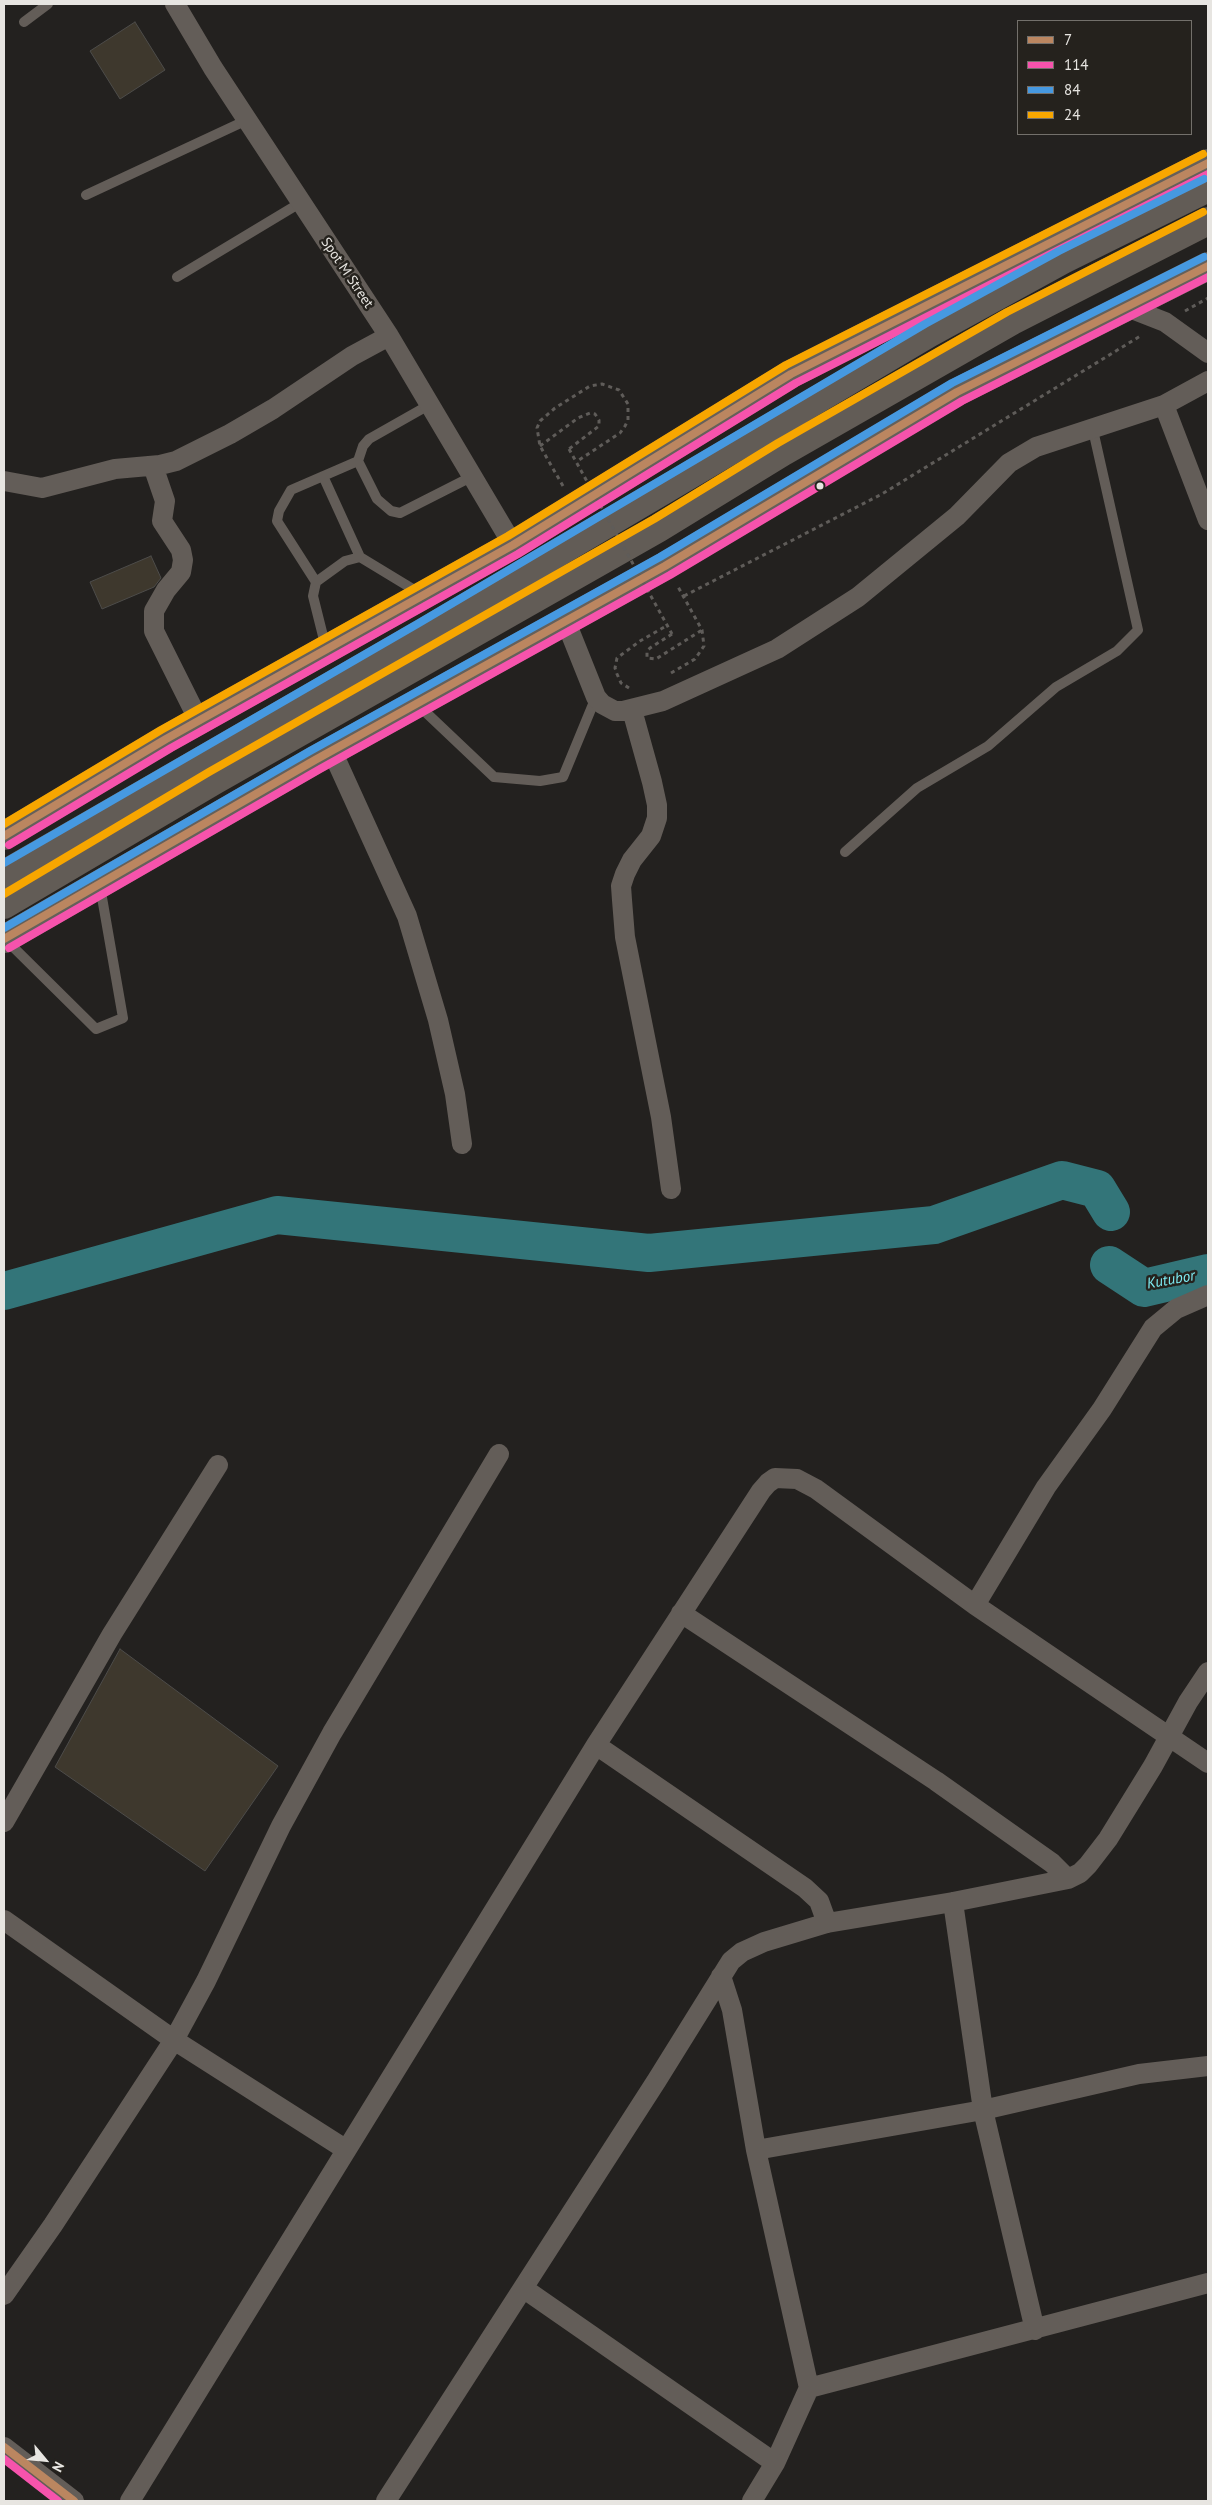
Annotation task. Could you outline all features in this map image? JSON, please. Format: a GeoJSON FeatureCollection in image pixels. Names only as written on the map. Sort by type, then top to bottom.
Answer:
{"type":"FeatureCollection","features":[{"type":"Feature","properties":{"kind":"highway"},"geometry":{"type":"LineString","coordinates":[[4,874],[424,632],[930,333],[1063,260],[1208,188]]}},
{"type":"Feature","properties":{"kind":"highway"},"geometry":{"type":"LineString","coordinates":[[4,906],[206,786],[659,528],[783,452],[1012,322],[1208,221]]}},
{"type":"Feature","properties":{"kind":"main road"},"geometry":{"type":"LineString","coordinates":[[5,833],[198,721],[424,596],[575,507],[791,374],[1208,163]]}},
{"type":"Feature","properties":{"kind":"main road"},"geometry":{"type":"LineString","coordinates":[[4,939],[332,751],[665,566],[957,392],[1124,306],[1208,266]]}},
{"type":"Feature","properties":{"kind":"street","name":"Spot M Street"},"geometry":{"type":"LineString","coordinates":[[175,4],[300,203],[389,336],[471,477],[513,544]]}},
{"type":"Feature","properties":{"kind":"street"},"geometry":{"type":"LineString","coordinates":[[1124,306],[1165,322],[1208,353]]}},
{"type":"Feature","properties":{"kind":"street"},"geometry":{"type":"LineString","coordinates":[[4,481],[42,488],[116,469],[153,466],[176,461],[230,434],[273,409],[352,356],[389,336]]}},
{"type":"Feature","properties":{"kind":"street"},"geometry":{"type":"LineString","coordinates":[[566,622],[596,697],[606,707],[615,711],[632,710],[663,701],[778,649],[858,597],[957,516],[1009,463],[1036,447],[1093,430],[1164,405],[1208,381]]}},
{"type":"Feature","properties":{"kind":"street"},"geometry":{"type":"LineString","coordinates":[[1164,405],[1208,520]]}},
{"type":"Feature","properties":{"kind":"street"},"geometry":{"type":"LineString","coordinates":[[153,466],[165,502],[162,521],[180,550],[183,560],[181,572],[166,590],[154,611],[154,630],[198,721]]}},
{"type":"Feature","properties":{"kind":"street"},"geometry":{"type":"LineString","coordinates":[[632,710],[654,789],[657,818],[650,836],[632,860],[621,886],[625,937],[661,1117],[671,1189]]}},
{"type":"Feature","properties":{"kind":"street"},"geometry":{"type":"LineString","coordinates":[[332,751],[407,916],[438,1020],[455,1094],[462,1144]]}},
{"type":"Feature","properties":{"kind":"street"},"geometry":{"type":"LineString","coordinates":[[975,1605],[1046,1487],[1102,1409],[1153,1328],[1176,1309],[1208,1295]]}},
{"type":"Feature","properties":{"kind":"street"},"geometry":{"type":"LineString","coordinates":[[4,2295],[174,2040],[206,1982],[281,1826],[332,1733],[499,1454]]}},
{"type":"Feature","properties":{"kind":"street"},"geometry":{"type":"LineString","coordinates":[[4,1822],[112,1634],[218,1465]]}},
{"type":"Feature","properties":{"kind":"street"},"geometry":{"type":"LineString","coordinates":[[130,2501],[596,1745],[761,1491],[775,1478],[797,1479],[816,1489],[975,1605],[1208,1763]]}},
{"type":"Feature","properties":{"kind":"street"},"geometry":{"type":"LineString","coordinates":[[681,1613],[936,1782],[1052,1863],[1068,1879]]}},
{"type":"Feature","properties":{"kind":"street"},"geometry":{"type":"LineString","coordinates":[[386,2501],[732,1960],[742,1952],[764,1942],[827,1923],[952,1902],[1068,1879],[1080,1873],[1096,1855],[1153,1766],[1188,1702],[1208,1672]]}},
{"type":"Feature","properties":{"kind":"street"},"geometry":{"type":"LineString","coordinates":[[596,1745],[804,1888],[819,1902],[827,1923]]}},
{"type":"Feature","properties":{"kind":"street"},"geometry":{"type":"LineString","coordinates":[[952,1902],[983,2110],[1035,2330]]}},
{"type":"Feature","properties":{"kind":"street"},"geometry":{"type":"LineString","coordinates":[[4,1920],[174,2040],[346,2150]]}},
{"type":"Feature","properties":{"kind":"street"},"geometry":{"type":"LineString","coordinates":[[721,1976],[732,2010],[756,2150],[809,2388],[775,2463],[752,2501]]}},
{"type":"Feature","properties":{"kind":"street"},"geometry":{"type":"LineString","coordinates":[[756,2150],[983,2110],[1139,2074],[1208,2066]]}},
{"type":"Feature","properties":{"kind":"street"},"geometry":{"type":"LineString","coordinates":[[809,2388],[1208,2283]]}},
{"type":"Feature","properties":{"kind":"street"},"geometry":{"type":"LineString","coordinates":[[523,2288],[775,2463]]}},
{"type":"Feature","properties":{"kind":"street"},"geometry":{"type":"LineString","coordinates":[[4,2447],[74,2501]]}},
{"type":"Feature","properties":{"kind":"lane"},"geometry":{"type":"LineString","coordinates":[[24,22],[48,4]]}},
{"type":"Feature","properties":{"kind":"lane"},"geometry":{"type":"LineString","coordinates":[[86,195],[247,120]]}},
{"type":"Feature","properties":{"kind":"lane"},"geometry":{"type":"LineString","coordinates":[[177,277],[300,203]]}},
{"type":"Feature","properties":{"kind":"lane"},"geometry":{"type":"LineString","coordinates":[[429,405],[369,439],[358,455],[358,461],[376,499],[391,511],[400,513],[471,477]]}},
{"type":"Feature","properties":{"kind":"lane"},"geometry":{"type":"LineString","coordinates":[[845,852],[917,788],[988,746],[1056,687],[1117,651],[1138,630],[1093,430]]}},
{"type":"Feature","properties":{"kind":"lane"},"geometry":{"type":"LineString","coordinates":[[316,582],[277,521],[279,511],[291,490],[358,461]]}},
{"type":"Feature","properties":{"kind":"lane"},"geometry":{"type":"LineString","coordinates":[[323,476],[360,557],[424,596]]}},
{"type":"Feature","properties":{"kind":"lane"},"geometry":{"type":"LineString","coordinates":[[326,650],[313,596],[316,582],[345,561],[360,557]]}},
{"type":"Feature","properties":{"kind":"lane"},"geometry":{"type":"LineString","coordinates":[[417,704],[494,777],[540,781],[562,777],[596,697]]}},
{"type":"Feature","properties":{"kind":"lane"},"geometry":{"type":"LineString","coordinates":[[4,939],[96,1029],[123,1018],[100,884]]}},
{"type":"Feature","properties":{"kind":"path"},"geometry":{"type":"LineString","coordinates":[[684,596],[882,494],[1165,322]]}},
{"type":"Feature","properties":{"kind":"path"},"geometry":{"type":"LineString","coordinates":[[575,507],[540,446],[537,428],[540,421],[555,408],[590,386],[602,384],[619,390],[628,404],[628,420],[625,426],[620,433],[576,462]]}},
{"type":"Feature","properties":{"kind":"path"},"geometry":{"type":"LineString","coordinates":[[540,446],[578,418],[590,413],[595,414],[600,420],[599,426],[569,449],[672,634],[650,648],[647,651],[647,658],[656,659],[702,630]]}},
{"type":"Feature","properties":{"kind":"path"},"geometry":{"type":"LineString","coordinates":[[663,678],[701,653],[705,640],[702,630],[684,596],[665,566]]}},
{"type":"Feature","properties":{"kind":"path"},"geometry":{"type":"LineString","coordinates":[[636,690],[621,683],[615,663],[620,656],[640,641],[668,625]]}},
{"type":"Feature","properties":{"kind":"building"},"geometry":{"type":"Polygon","coordinates":[[[135,22],[165,70],[120,99],[90,51],[135,22]]]}},
{"type":"Feature","properties":{"kind":"building"},"geometry":{"type":"Polygon","coordinates":[[[151,556],[161,578],[154,587],[102,609],[90,582],[151,556]]]}},
{"type":"Feature","properties":{"kind":"building"},"geometry":{"type":"Polygon","coordinates":[[[120,1649],[278,1766],[205,1871],[55,1767],[120,1649]]]}},
{"type":"Feature","properties":{"kind":"waterway"},"geometry":{"type":"LineString","coordinates":[[4,1291],[277,1215],[649,1253],[934,1225],[1062,1180],[1097,1189],[1111,1212]]}},
{"type":"Feature","properties":{"kind":"waterway","name":"Kutubor"},"geometry":{"type":"LineString","coordinates":[[1109,1265],[1144,1288],[1208,1273]]}},
{"type":"Feature","properties":{"kind":"transit line","name":"24"},"geometry":{"type":"LineString","coordinates":[[4,824],[161,730],[508,536],[786,365],[1203,154]]}},
{"type":"Feature","properties":{"kind":"transit line","name":"7"},"geometry":{"type":"LineString","coordinates":[[4,836],[166,739],[513,545],[791,374],[1208,163]]}},
{"type":"Feature","properties":{"kind":"transit line","name":"114"},"geometry":{"type":"LineString","coordinates":[[9,845],[171,748],[518,554],[796,383],[1208,174]]}},
{"type":"Feature","properties":{"kind":"transit line","name":"84"},"geometry":{"type":"LineString","coordinates":[[4,863],[419,623],[925,324],[1059,251],[1204,179]]}},
{"type":"Feature","properties":{"kind":"transit line","name":"24"},"geometry":{"type":"LineString","coordinates":[[4,894],[209,772],[654,519],[778,443],[1007,312],[1203,212]]}},
{"type":"Feature","properties":{"kind":"transit line","name":"84"},"geometry":{"type":"LineString","coordinates":[[4,928],[310,751],[660,557],[952,383],[1204,257]]}},
{"type":"Feature","properties":{"kind":"transit line","name":"7"},"geometry":{"type":"LineString","coordinates":[[4,939],[315,760],[665,566],[957,392],[1208,266]]}},
{"type":"Feature","properties":{"kind":"transit line","name":"114"},"geometry":{"type":"LineString","coordinates":[[9,948],[320,769],[670,575],[962,401],[1208,277]]}},
{"type":"Feature","properties":{"kind":"transit line","name":"7"},"geometry":{"type":"LineString","coordinates":[[4,2447],[74,2501]]}},
{"type":"Feature","properties":{"kind":"transit line","name":"114"},"geometry":{"type":"LineString","coordinates":[[4,2459],[58,2501]]}}]}
